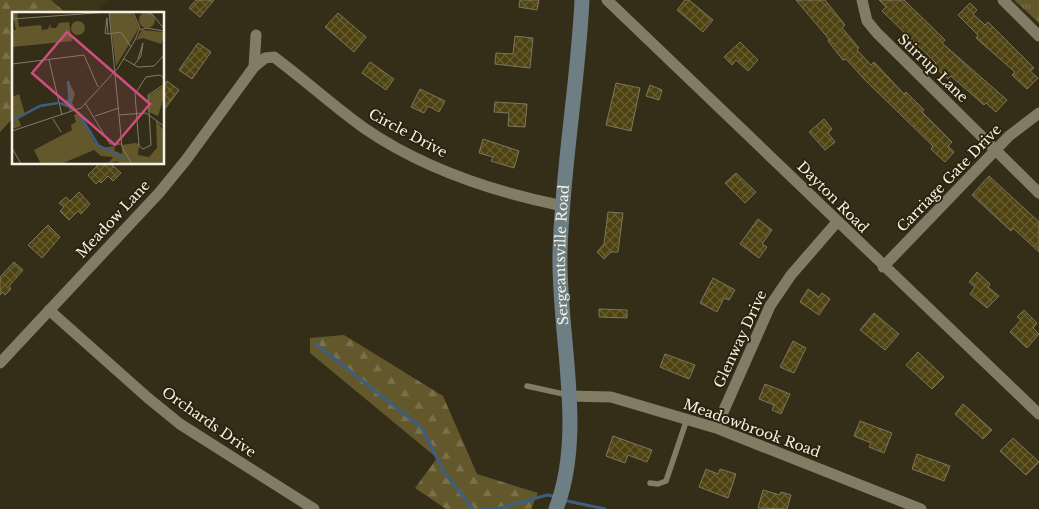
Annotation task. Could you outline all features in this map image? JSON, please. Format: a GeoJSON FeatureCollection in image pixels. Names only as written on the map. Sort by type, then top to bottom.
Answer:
{"type":"FeatureCollection","features":[{"type":"Feature","properties":{"kind":"main road","name":"Sergeantsville Road"},"geometry":{"type":"LineString","coordinates":[[556,509],[569,459],[568,395],[561,308],[562,206],[582,0]]}},
{"type":"Feature","properties":{"kind":"street","name":"Dayton Road"},"geometry":{"type":"LineString","coordinates":[[607,0],[1039,414]]}},
{"type":"Feature","properties":{"kind":"street","name":"Stirrup Lane"},"geometry":{"type":"LineString","coordinates":[[862,0],[867,21],[877,33],[1039,193]]}},
{"type":"Feature","properties":{"kind":"street"},"geometry":{"type":"LineString","coordinates":[[1003,0],[1039,36]]}},
{"type":"Feature","properties":{"kind":"street"},"geometry":{"type":"LineString","coordinates":[[254,67],[256,35]]}},
{"type":"Feature","properties":{"kind":"street","name":"Circle Drive"},"geometry":{"type":"LineString","coordinates":[[254,67],[265,58],[274,57],[365,129],[410,154],[440,168],[508,193],[562,206]]}},
{"type":"Feature","properties":{"kind":"street","name":"Meadow Lane"},"geometry":{"type":"LineString","coordinates":[[0,363],[164,188],[254,67]]}},
{"type":"Feature","properties":{"kind":"street","name":"Carriage Gate Drive"},"geometry":{"type":"LineString","coordinates":[[884,267],[1008,136],[1039,113]]}},
{"type":"Feature","properties":{"kind":"street","name":"Glenway Drive"},"geometry":{"type":"LineString","coordinates":[[716,428],[770,306],[791,275],[837,222]]}},
{"type":"Feature","properties":{"kind":"street","name":"Orchards Drive"},"geometry":{"type":"LineString","coordinates":[[49,310],[180,424],[314,509]]}},
{"type":"Feature","properties":{"kind":"street","name":"Meadowbrook Road"},"geometry":{"type":"LineString","coordinates":[[568,395],[611,397],[716,428],[922,509]]}},
{"type":"Feature","properties":{"kind":"lane"},"geometry":{"type":"LineString","coordinates":[[527,386],[568,395]]}},
{"type":"Feature","properties":{"kind":"lane"},"geometry":{"type":"LineString","coordinates":[[650,484],[666,481],[687,419]]}},
{"type":"Feature","properties":{"kind":"shaded area"},"geometry":{"type":"Polygon","coordinates":[[[51,0],[108,0],[97,12],[65,12],[51,0]]]}},
{"type":"Feature","properties":{"kind":"green space"},"geometry":{"type":"Polygon","coordinates":[[[0,0],[51,0],[65,12],[12,12],[12,119],[0,132],[0,0]]]}},
{"type":"Feature","properties":{"kind":"green space"},"geometry":{"type":"Polygon","coordinates":[[[1014,0],[1039,0],[1039,23],[1014,0]]]}},
{"type":"Feature","properties":{"kind":"green space"},"geometry":{"type":"Polygon","coordinates":[[[344,335],[443,396],[477,474],[538,493],[531,509],[446,509],[415,488],[437,458],[310,353],[310,338],[344,335]]]}},
{"type":"Feature","properties":{"kind":"building"},"geometry":{"type":"Polygon","coordinates":[[[196,0],[214,0],[200,17],[189,8],[196,0]]]}},
{"type":"Feature","properties":{"kind":"building"},"geometry":{"type":"Polygon","coordinates":[[[520,0],[539,0],[537,10],[519,7],[520,0]]]}},
{"type":"Feature","properties":{"kind":"building"},"geometry":{"type":"Polygon","coordinates":[[[685,0],[689,0],[713,20],[703,32],[677,10],[685,0]]]}},
{"type":"Feature","properties":{"kind":"building"},"geometry":{"type":"Polygon","coordinates":[[[796,0],[825,0],[845,25],[842,28],[859,48],[857,50],[871,65],[874,62],[904,94],[906,92],[924,110],[922,112],[952,142],[948,146],[954,152],[945,162],[931,149],[933,146],[846,59],[843,60],[828,41],[829,39],[796,0]]]}},
{"type":"Feature","properties":{"kind":"building"},"geometry":{"type":"Polygon","coordinates":[[[879,0],[904,0],[945,40],[942,43],[1007,100],[996,112],[986,103],[984,105],[951,76],[948,79],[933,66],[936,63],[882,11],[886,7],[879,0]]]}},
{"type":"Feature","properties":{"kind":"building"},"geometry":{"type":"Polygon","coordinates":[[[970,3],[977,10],[973,14],[985,25],[988,22],[1034,68],[1030,71],[1038,78],[1027,89],[1012,75],[1015,72],[976,38],[978,35],[958,15],[970,3]]]}},
{"type":"Feature","properties":{"kind":"building"},"geometry":{"type":"Polygon","coordinates":[[[338,13],[366,37],[354,52],[325,27],[338,13]]]}},
{"type":"Feature","properties":{"kind":"building"},"geometry":{"type":"Polygon","coordinates":[[[515,36],[533,38],[530,68],[495,64],[496,53],[513,54],[515,36]]]}},
{"type":"Feature","properties":{"kind":"building"},"geometry":{"type":"Polygon","coordinates":[[[740,42],[758,60],[748,71],[736,60],[732,65],[724,57],[740,42]]]}},
{"type":"Feature","properties":{"kind":"building"},"geometry":{"type":"Polygon","coordinates":[[[198,43],[211,52],[192,79],[179,70],[198,43]]]}},
{"type":"Feature","properties":{"kind":"building"},"geometry":{"type":"Polygon","coordinates":[[[370,62],[394,79],[386,90],[362,73],[370,62]]]}},
{"type":"Feature","properties":{"kind":"building"},"geometry":{"type":"Polygon","coordinates":[[[167,81],[179,90],[165,109],[165,84],[167,81]]]}},
{"type":"Feature","properties":{"kind":"building"},"geometry":{"type":"Polygon","coordinates":[[[616,83],[640,88],[631,131],[606,125],[616,83]]]}},
{"type":"Feature","properties":{"kind":"building"},"geometry":{"type":"Polygon","coordinates":[[[650,85],[662,90],[659,100],[646,96],[650,85]]]}},
{"type":"Feature","properties":{"kind":"building"},"geometry":{"type":"Polygon","coordinates":[[[420,89],[445,101],[439,112],[428,106],[424,113],[411,107],[420,89]]]}},
{"type":"Feature","properties":{"kind":"building"},"geometry":{"type":"Polygon","coordinates":[[[495,102],[527,104],[525,127],[508,126],[509,113],[494,112],[495,102]]]}},
{"type":"Feature","properties":{"kind":"building"},"geometry":{"type":"Polygon","coordinates":[[[824,119],[832,129],[828,133],[835,142],[825,150],[809,132],[824,119]]]}},
{"type":"Feature","properties":{"kind":"building"},"geometry":{"type":"Polygon","coordinates":[[[483,139],[519,151],[514,168],[491,161],[493,157],[479,153],[483,139]]]}},
{"type":"Feature","properties":{"kind":"building"},"geometry":{"type":"Polygon","coordinates":[[[98,165],[112,165],[121,173],[113,181],[108,176],[101,183],[99,181],[96,184],[88,175],[98,165]]]}},
{"type":"Feature","properties":{"kind":"building"},"geometry":{"type":"Polygon","coordinates":[[[736,173],[756,192],[745,203],[725,183],[736,173]]]}},
{"type":"Feature","properties":{"kind":"building"},"geometry":{"type":"Polygon","coordinates":[[[989,176],[1039,222],[1039,252],[1013,228],[1011,231],[972,195],[989,176]]]}},
{"type":"Feature","properties":{"kind":"building"},"geometry":{"type":"Polygon","coordinates":[[[79,192],[90,204],[81,214],[78,211],[69,220],[60,211],[64,207],[59,203],[66,197],[70,201],[79,192]]]}},
{"type":"Feature","properties":{"kind":"building"},"geometry":{"type":"Polygon","coordinates":[[[608,212],[623,213],[618,252],[611,252],[604,259],[597,252],[604,244],[608,212]]]}},
{"type":"Feature","properties":{"kind":"building"},"geometry":{"type":"Polygon","coordinates":[[[758,219],[772,230],[762,244],[767,247],[759,258],[740,244],[758,219]]]}},
{"type":"Feature","properties":{"kind":"building"},"geometry":{"type":"Polygon","coordinates":[[[48,225],[60,237],[42,258],[28,245],[48,225]]]}},
{"type":"Feature","properties":{"kind":"building"},"geometry":{"type":"Polygon","coordinates":[[[14,262],[23,270],[9,286],[11,289],[5,295],[3,292],[0,295],[0,277],[14,262]]]}},
{"type":"Feature","properties":{"kind":"building"},"geometry":{"type":"Polygon","coordinates":[[[977,272],[990,284],[988,287],[999,296],[987,308],[970,294],[975,287],[969,282],[977,272]]]}},
{"type":"Feature","properties":{"kind":"building"},"geometry":{"type":"Polygon","coordinates":[[[713,278],[735,290],[729,300],[724,298],[717,312],[700,303],[713,278]]]}},
{"type":"Feature","properties":{"kind":"building"},"geometry":{"type":"Polygon","coordinates":[[[808,289],[819,297],[822,293],[830,299],[819,315],[800,302],[808,289]]]}},
{"type":"Feature","properties":{"kind":"building"},"geometry":{"type":"Polygon","coordinates":[[[599,309],[627,310],[627,318],[599,317],[599,309]]]}},
{"type":"Feature","properties":{"kind":"building"},"geometry":{"type":"Polygon","coordinates":[[[1024,310],[1037,323],[1033,328],[1039,334],[1027,348],[1010,332],[1021,320],[1017,317],[1024,310]]]}},
{"type":"Feature","properties":{"kind":"building"},"geometry":{"type":"Polygon","coordinates":[[[874,313],[899,334],[885,350],[860,330],[874,313]]]}},
{"type":"Feature","properties":{"kind":"building"},"geometry":{"type":"Polygon","coordinates":[[[793,341],[806,348],[794,373],[780,367],[793,341]]]}},
{"type":"Feature","properties":{"kind":"building"},"geometry":{"type":"Polygon","coordinates":[[[918,352],[944,377],[932,389],[906,365],[918,352]]]}},
{"type":"Feature","properties":{"kind":"building"},"geometry":{"type":"Polygon","coordinates":[[[665,354],[695,365],[689,379],[660,367],[665,354]]]}},
{"type":"Feature","properties":{"kind":"building"},"geometry":{"type":"Polygon","coordinates":[[[765,384],[790,394],[781,414],[772,410],[774,405],[759,399],[765,384]]]}},
{"type":"Feature","properties":{"kind":"building"},"geometry":{"type":"Polygon","coordinates":[[[963,404],[992,430],[983,439],[955,414],[963,404]]]}},
{"type":"Feature","properties":{"kind":"building"},"geometry":{"type":"Polygon","coordinates":[[[860,421],[892,433],[884,453],[869,447],[871,443],[854,436],[860,421]]]}},
{"type":"Feature","properties":{"kind":"building"},"geometry":{"type":"Polygon","coordinates":[[[613,436],[652,450],[647,462],[628,455],[625,463],[606,456],[613,436]]]}},
{"type":"Feature","properties":{"kind":"building"},"geometry":{"type":"Polygon","coordinates":[[[1013,438],[1039,462],[1026,475],[1000,451],[1013,438]]]}},
{"type":"Feature","properties":{"kind":"building"},"geometry":{"type":"Polygon","coordinates":[[[917,454],[950,466],[944,481],[912,469],[917,454]]]}},
{"type":"Feature","properties":{"kind":"building"},"geometry":{"type":"Polygon","coordinates":[[[706,469],[718,474],[720,469],[736,474],[728,498],[699,487],[706,469]]]}},
{"type":"Feature","properties":{"kind":"building"},"geometry":{"type":"Polygon","coordinates":[[[763,490],[780,495],[781,492],[791,495],[787,509],[758,508],[763,490]]]}},
{"type":"Feature","properties":{"kind":"waterway"},"geometry":{"type":"LineString","coordinates":[[316,344],[422,428],[444,472],[473,509]]}},
{"type":"Feature","properties":{"kind":"waterway"},"geometry":{"type":"LineString","coordinates":[[481,509],[497,509],[547,495],[553,496]]}},
{"type":"Feature","properties":{"kind":"waterway"},"geometry":{"type":"LineString","coordinates":[[567,501],[605,509]]}}]}
